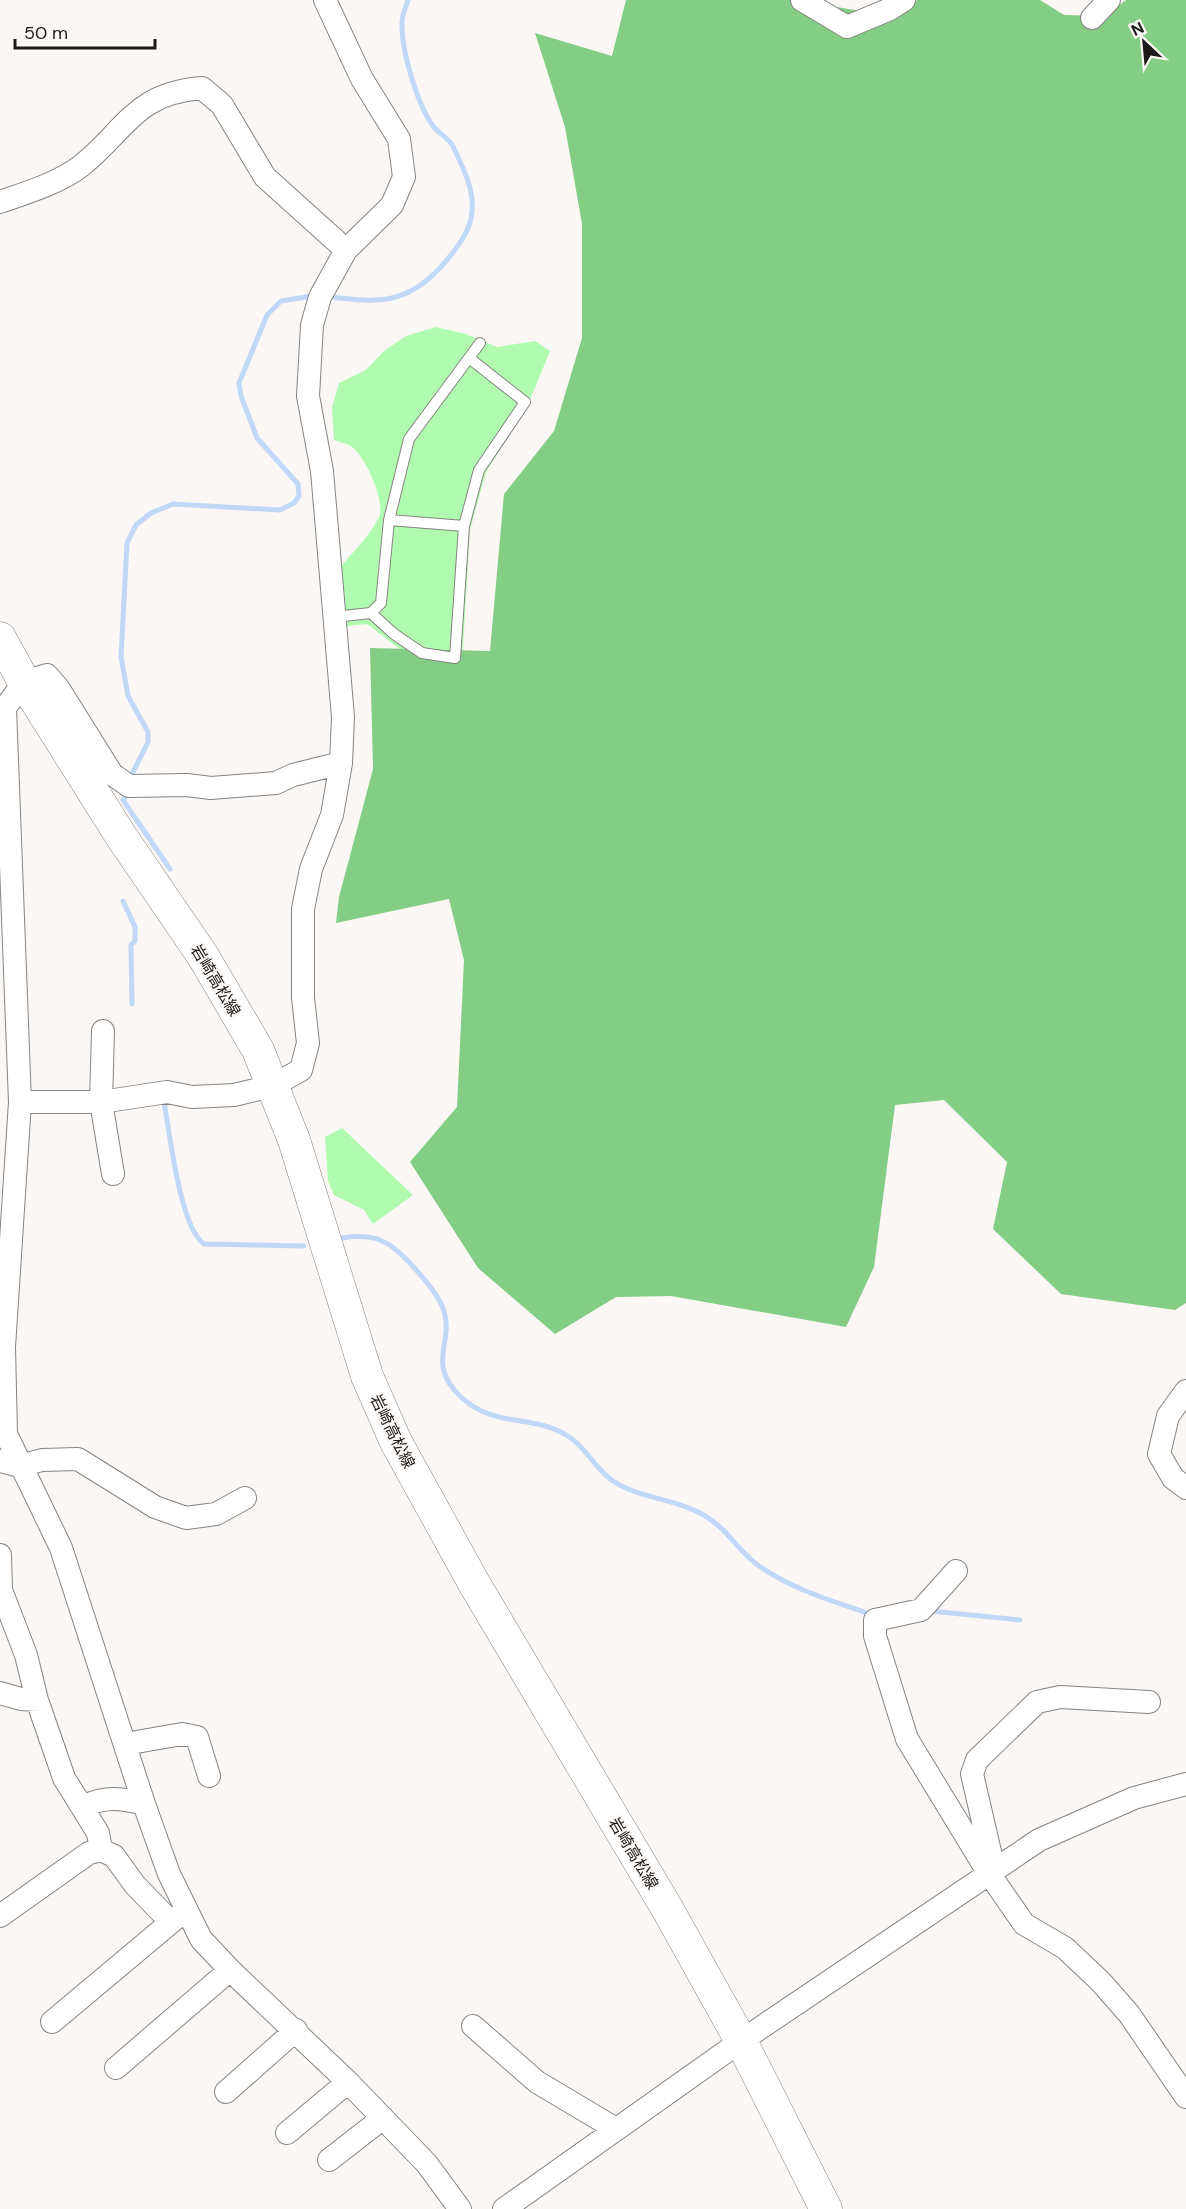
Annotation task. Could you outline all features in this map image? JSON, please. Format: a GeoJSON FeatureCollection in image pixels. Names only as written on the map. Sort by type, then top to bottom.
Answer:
{"type":"FeatureCollection","features":[{"type":"Feature","properties":{"kind":"main road","name":"岩崎高松線"},"geometry":{"type":"LineString","coordinates":[[0,638],[24,682],[121,836],[203,956],[258,1050],[294,1140],[367,1376],[396,1442],[475,1585],[668,1910],[741,2041],[826,2209]]}},
{"type":"Feature","properties":{"kind":"street"},"geometry":{"type":"LineString","coordinates":[[20,1102],[100,1102],[167,1092],[192,1097],[234,1095],[272,1086],[301,1070],[308,1043],[303,998],[303,909],[311,869],[332,815],[341,763],[343,717],[322,471],[308,396],[308,363],[312,325],[320,297],[346,250],[392,205],[404,177],[399,139],[362,79],[325,0]]}},
{"type":"Feature","properties":{"kind":"street"},"geometry":{"type":"LineString","coordinates":[[802,0],[847,27],[890,9],[904,0]]}},
{"type":"Feature","properties":{"kind":"street"},"geometry":{"type":"LineString","coordinates":[[1092,18],[1109,0]]}},
{"type":"Feature","properties":{"kind":"street"},"geometry":{"type":"LineString","coordinates":[[0,202],[33,190],[80,167],[127,118],[156,98],[182,89],[202,88],[222,105],[265,177],[346,250]]}},
{"type":"Feature","properties":{"kind":"street"},"geometry":{"type":"LineString","coordinates":[[178,1916],[144,1803],[61,1548],[10,1463],[6,1434],[2,1347],[20,1102],[5,708],[24,682],[47,675],[59,689],[112,774],[129,786],[187,785],[211,788],[276,783],[293,775],[341,763]]}},
{"type":"Feature","properties":{"kind":"street"},"geometry":{"type":"LineString","coordinates":[[104,1031],[100,1102],[113,1174]]}},
{"type":"Feature","properties":{"kind":"street"},"geometry":{"type":"LineString","coordinates":[[1186,1391],[1168,1416],[1159,1454],[1173,1478],[1186,1488]]}},
{"type":"Feature","properties":{"kind":"street"},"geometry":{"type":"LineString","coordinates":[[10,1463],[78,1459],[155,1507],[186,1518],[216,1514],[245,1498]]}},
{"type":"Feature","properties":{"kind":"street"},"geometry":{"type":"LineString","coordinates":[[0,1555],[1,1590],[26,1655],[37,1700],[64,1778],[84,1806],[98,1833],[101,1850]]}},
{"type":"Feature","properties":{"kind":"street"},"geometry":{"type":"LineString","coordinates":[[956,1571],[921,1610],[875,1620],[874,1636],[907,1738],[1024,1924],[1065,1948],[1101,1982],[1129,2014],[1186,2097]]}},
{"type":"Feature","properties":{"kind":"street"},"geometry":{"type":"LineString","coordinates":[[0,1693],[21,1699],[37,1700]]}},
{"type":"Feature","properties":{"kind":"street"},"geometry":{"type":"LineString","coordinates":[[991,1870],[972,1774],[977,1760],[1037,1702],[1060,1697],[1149,1702]]}},
{"type":"Feature","properties":{"kind":"street"},"geometry":{"type":"LineString","coordinates":[[125,1744],[183,1734],[198,1737],[209,1776]]}},
{"type":"Feature","properties":{"kind":"street"},"geometry":{"type":"LineString","coordinates":[[504,2209],[741,2041],[991,1870],[1039,1840],[1134,1798],[1186,1784]]}},
{"type":"Feature","properties":{"kind":"street"},"geometry":{"type":"LineString","coordinates":[[84,1806],[98,1800],[116,1797],[144,1803]]}},
{"type":"Feature","properties":{"kind":"street"},"geometry":{"type":"LineString","coordinates":[[0,1916],[89,1853],[101,1850],[114,1856],[135,1885],[178,1916],[230,1970],[296,2030],[348,2082],[427,2164],[460,2209]]}},
{"type":"Feature","properties":{"kind":"street"},"geometry":{"type":"LineString","coordinates":[[52,2022],[178,1916]]}},
{"type":"Feature","properties":{"kind":"street"},"geometry":{"type":"LineString","coordinates":[[116,2068],[230,1970]]}},
{"type":"Feature","properties":{"kind":"street"},"geometry":{"type":"LineString","coordinates":[[473,2026],[537,2082],[616,2129]]}},
{"type":"Feature","properties":{"kind":"street"},"geometry":{"type":"LineString","coordinates":[[226,2092],[296,2030]]}},
{"type":"Feature","properties":{"kind":"street"},"geometry":{"type":"LineString","coordinates":[[287,2133],[348,2082]]}},
{"type":"Feature","properties":{"kind":"street"},"geometry":{"type":"LineString","coordinates":[[329,2160],[383,2118]]}},
{"type":"Feature","properties":{"kind":"lane"},"geometry":{"type":"LineString","coordinates":[[333,617],[371,613],[381,603],[389,520],[409,439],[480,343]]}},
{"type":"Feature","properties":{"kind":"lane"},"geometry":{"type":"LineString","coordinates":[[371,613],[394,634],[422,653],[455,658],[464,526],[479,470],[525,402],[469,358]]}},
{"type":"Feature","properties":{"kind":"lane"},"geometry":{"type":"LineString","coordinates":[[389,520],[464,526]]}},
{"type":"Feature","properties":{"kind":"green space"},"geometry":{"type":"Polygon","coordinates":[[[626,0],[793,0],[886,15],[918,0],[1040,0],[1064,15],[1105,16],[1126,0],[1186,0],[1186,1303],[1175,1310],[1061,1294],[993,1229],[1007,1162],[944,1100],[895,1105],[874,1267],[846,1327],[671,1296],[616,1297],[555,1334],[478,1268],[410,1162],[457,1107],[464,960],[449,899],[336,923],[339,897],[373,769],[370,648],[490,651],[504,494],[554,431],[582,338],[582,224],[565,127],[535,33],[612,56],[626,0]]]}},
{"type":"Feature","properties":{"kind":"green space"},"geometry":{"type":"Polygon","coordinates":[[[436,327],[466,334],[497,347],[535,341],[550,351],[527,407],[486,472],[470,530],[462,663],[414,660],[367,624],[347,626],[342,593],[342,565],[379,517],[380,501],[373,479],[357,451],[347,444],[334,440],[332,407],[339,383],[366,370],[384,351],[406,336],[436,327]]]}},
{"type":"Feature","properties":{"kind":"green space"},"geometry":{"type":"Polygon","coordinates":[[[342,1128],[413,1195],[373,1224],[364,1210],[334,1195],[328,1181],[325,1137],[342,1128]]]}},
{"type":"Feature","properties":{"kind":"waterway"},"geometry":{"type":"LineString","coordinates":[[332,297],[378,300],[403,295],[415,289],[428,280],[451,255],[466,232],[470,221],[472,196],[462,166],[452,144],[435,128],[427,116],[411,76],[402,33],[402,19],[408,0]]}},
{"type":"Feature","properties":{"kind":"waterway"},"geometry":{"type":"LineString","coordinates":[[130,778],[148,742],[148,732],[128,696],[121,657],[127,543],[136,525],[151,513],[173,504],[280,510],[294,503],[299,496],[298,484],[257,438],[241,396],[239,383],[267,315],[281,301],[312,296]]}},
{"type":"Feature","properties":{"kind":"waterway"},"geometry":{"type":"LineString","coordinates":[[128,792],[123,800],[170,869]]}},
{"type":"Feature","properties":{"kind":"waterway"},"geometry":{"type":"LineString","coordinates":[[123,901],[135,927],[135,941],[131,945],[132,1004]]}},
{"type":"Feature","properties":{"kind":"waterway"},"geometry":{"type":"LineString","coordinates":[[164,1102],[182,1200],[188,1220],[204,1244],[304,1246]]}},
{"type":"Feature","properties":{"kind":"waterway"},"geometry":{"type":"LineString","coordinates":[[342,1238],[362,1236],[390,1245],[408,1261],[435,1293],[441,1303],[446,1322],[443,1353],[445,1374],[460,1396],[473,1406],[486,1413],[540,1425],[568,1436],[581,1446],[601,1471],[623,1487],[698,1512],[724,1531],[751,1560],[772,1574],[811,1593],[867,1613]]}},
{"type":"Feature","properties":{"kind":"waterway"},"geometry":{"type":"LineString","coordinates":[[931,1611],[1020,1620]]}}]}
